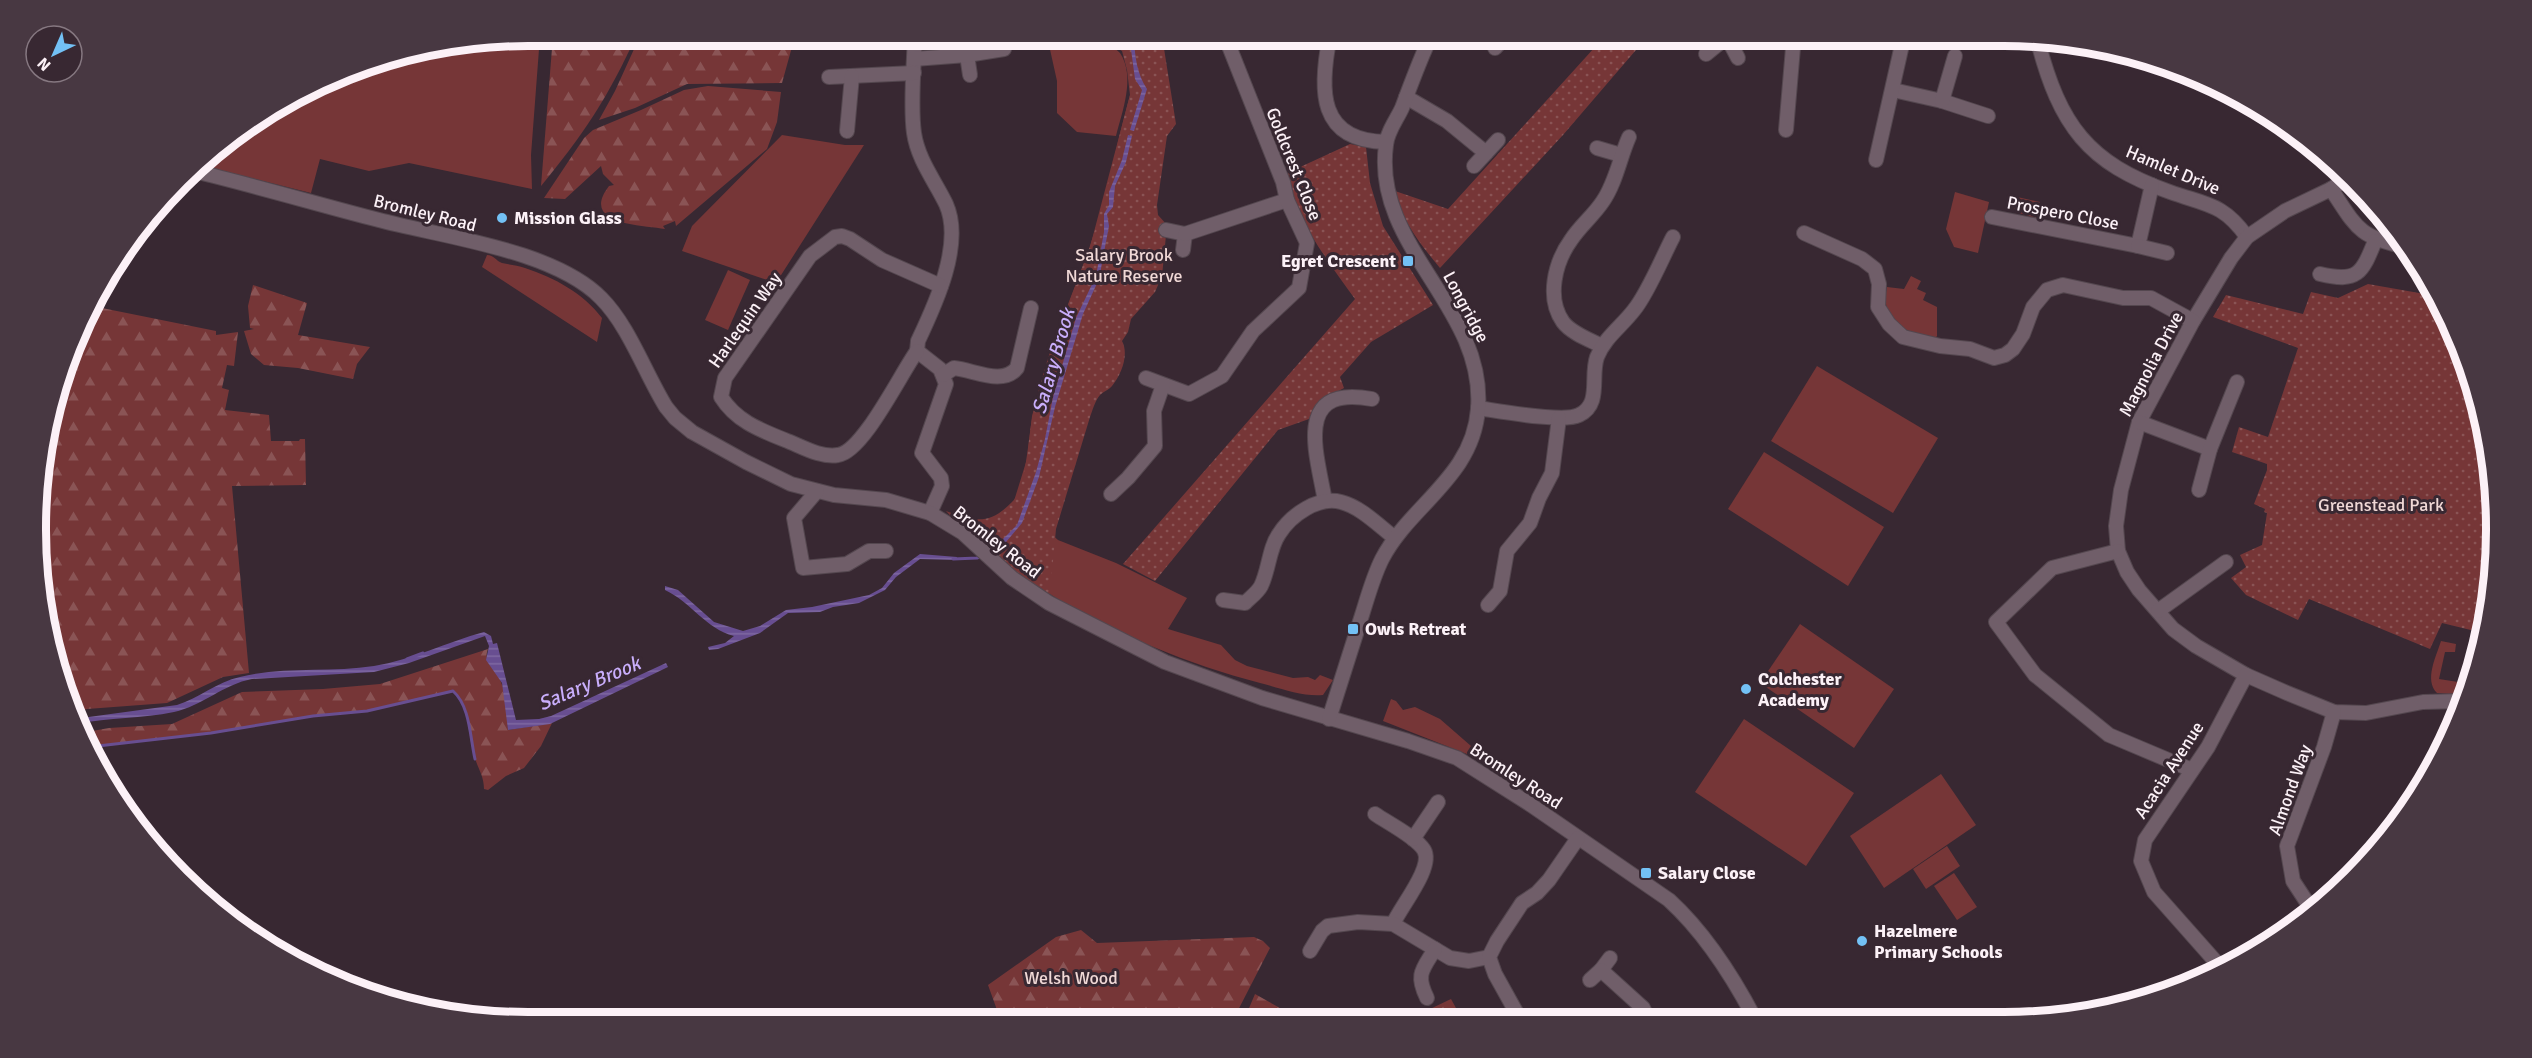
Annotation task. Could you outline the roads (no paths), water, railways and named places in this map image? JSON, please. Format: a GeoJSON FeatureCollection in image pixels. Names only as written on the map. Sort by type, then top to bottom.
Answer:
{"type":"FeatureCollection","features":[{"type":"Feature","properties":{"kind":"street"},"geometry":{"type":"LineString","coordinates":[[915,46],[914,131],[919,154],[951,218],[948,266],[918,341],[917,351],[932,362],[943,375],[946,384],[922,453],[941,477],[939,494],[930,513]]}},
{"type":"Feature","properties":{"kind":"street","name":"Goldcrest Close"},"geometry":{"type":"LineString","coordinates":[[1146,378],[1189,394],[1222,376],[1253,331],[1299,288],[1306,243],[1287,200],[1283,182],[1229,46]]}},
{"type":"Feature","properties":{"kind":"street"},"geometry":{"type":"LineString","coordinates":[[1329,46],[1324,84],[1331,117],[1341,130],[1364,141],[1386,142]]}},
{"type":"Feature","properties":{"kind":"street","name":"Longridge"},"geometry":{"type":"LineString","coordinates":[[1329,719],[1376,574],[1395,538],[1448,481],[1461,460],[1473,432],[1478,408],[1473,355],[1447,302],[1405,239],[1394,214],[1384,166],[1386,142],[1427,46]]}},
{"type":"Feature","properties":{"kind":"street"},"geometry":{"type":"LineString","coordinates":[[1706,54],[1715,46]]}},
{"type":"Feature","properties":{"kind":"street"},"geometry":{"type":"LineString","coordinates":[[1732,46],[1738,58]]}},
{"type":"Feature","properties":{"kind":"street"},"geometry":{"type":"LineString","coordinates":[[1786,130],[1793,46]]}},
{"type":"Feature","properties":{"kind":"street"},"geometry":{"type":"LineString","coordinates":[[1876,160],[1902,46]]}},
{"type":"Feature","properties":{"kind":"street","name":"Hamlet Drive"},"geometry":{"type":"LineString","coordinates":[[2040,48],[2062,112],[2080,138],[2103,159],[2152,185],[2205,202],[2224,212],[2247,237]]}},
{"type":"Feature","properties":{"kind":"street"},"geometry":{"type":"LineString","coordinates":[[914,58],[967,55],[1004,49]]}},
{"type":"Feature","properties":{"kind":"street"},"geometry":{"type":"LineString","coordinates":[[967,55],[970,75]]}},
{"type":"Feature","properties":{"kind":"street"},"geometry":{"type":"LineString","coordinates":[[1942,101],[1955,56]]}},
{"type":"Feature","properties":{"kind":"street"},"geometry":{"type":"LineString","coordinates":[[830,77],[914,74]]}},
{"type":"Feature","properties":{"kind":"street"},"geometry":{"type":"LineString","coordinates":[[847,131],[852,76]]}},
{"type":"Feature","properties":{"kind":"street"},"geometry":{"type":"LineString","coordinates":[[1893,90],[1942,101],[1988,116]]}},
{"type":"Feature","properties":{"kind":"street"},"geometry":{"type":"LineString","coordinates":[[1406,97],[1447,121],[1486,153]]}},
{"type":"Feature","properties":{"kind":"street"},"geometry":{"type":"LineString","coordinates":[[1602,346],[1564,324],[1556,309],[1555,274],[1560,257],[1571,238],[1588,220],[1609,190],[1629,137]]}},
{"type":"Feature","properties":{"kind":"street"},"geometry":{"type":"LineString","coordinates":[[1474,165],[1498,140]]}},
{"type":"Feature","properties":{"kind":"street"},"geometry":{"type":"LineString","coordinates":[[1597,148],[1621,155]]}},
{"type":"Feature","properties":{"kind":"street","name":"Bromley Road"},"geometry":{"type":"LineString","coordinates":[[203,173],[520,255],[575,278],[589,287],[611,309],[663,401],[684,426],[768,474],[791,484],[817,491],[886,500],[930,513],[963,533],[1024,587],[1091,626],[1165,662],[1220,685],[1408,741],[1473,766],[1646,884],[1681,911],[1710,948],[1751,1012]]}},
{"type":"Feature","properties":{"kind":"street","name":"Magnolia Drive"},"geometry":{"type":"LineString","coordinates":[[2339,184],[2285,211],[2247,237],[2193,321],[2139,422],[2121,490],[2116,526],[2118,551],[2127,572],[2173,629],[2188,641],[2246,675],[2334,712],[2366,713],[2423,702],[2454,701]]}},
{"type":"Feature","properties":{"kind":"street","name":"Prospero Close"},"geometry":{"type":"LineString","coordinates":[[1992,217],[2138,246],[2152,185]]}},
{"type":"Feature","properties":{"kind":"street"},"geometry":{"type":"LineString","coordinates":[[2331,189],[2355,226],[2375,241],[2393,245]]}},
{"type":"Feature","properties":{"kind":"street"},"geometry":{"type":"LineString","coordinates":[[1166,230],[1185,234],[1287,200]]}},
{"type":"Feature","properties":{"kind":"street"},"geometry":{"type":"LineString","coordinates":[[1804,233],[1875,268],[1879,284],[1878,307],[1889,324],[1903,337],[1940,346],[1970,349],[1994,358],[2005,355],[2013,349],[2023,334],[2033,308],[2047,290],[2063,285],[2123,298],[2151,298],[2193,321]]}},
{"type":"Feature","properties":{"kind":"street"},"geometry":{"type":"LineString","coordinates":[[1183,250],[1185,234]]}},
{"type":"Feature","properties":{"kind":"street","name":"Harlequin Way"},"geometry":{"type":"LineString","coordinates":[[917,351],[888,399],[855,446],[846,454],[826,456],[751,426],[727,406],[721,397],[725,378],[810,256],[835,237],[842,236],[850,239],[882,260],[941,286]]}},
{"type":"Feature","properties":{"kind":"street"},"geometry":{"type":"LineString","coordinates":[[1478,408],[1559,418],[1578,416],[1591,404],[1596,360],[1602,346],[1611,333],[1635,309],[1673,237]]}},
{"type":"Feature","properties":{"kind":"street"},"geometry":{"type":"LineString","coordinates":[[2320,274],[2338,278],[2351,277],[2360,272],[2366,265],[2375,241]]}},
{"type":"Feature","properties":{"kind":"street"},"geometry":{"type":"LineString","coordinates":[[2138,246],[2167,253]]}},
{"type":"Feature","properties":{"kind":"street"},"geometry":{"type":"LineString","coordinates":[[943,375],[954,368],[1000,378],[1012,374],[1017,368],[1031,308]]}},
{"type":"Feature","properties":{"kind":"street"},"geometry":{"type":"LineString","coordinates":[[2199,490],[2210,449],[2237,382]]}},
{"type":"Feature","properties":{"kind":"street"},"geometry":{"type":"LineString","coordinates":[[1111,494],[1155,446],[1154,411],[1163,385]]}},
{"type":"Feature","properties":{"kind":"street"},"geometry":{"type":"LineString","coordinates":[[1325,501],[1314,426],[1320,412],[1339,398],[1353,396],[1372,399]]}},
{"type":"Feature","properties":{"kind":"street"},"geometry":{"type":"LineString","coordinates":[[1488,605],[1500,591],[1507,551],[1530,523],[1552,473],[1559,418]]}},
{"type":"Feature","properties":{"kind":"street"},"geometry":{"type":"LineString","coordinates":[[2139,422],[2210,449]]}},
{"type":"Feature","properties":{"kind":"street"},"geometry":{"type":"LineString","coordinates":[[817,491],[794,518],[803,568],[847,564],[869,551],[886,551]]}},
{"type":"Feature","properties":{"kind":"street"},"geometry":{"type":"LineString","coordinates":[[1245,603],[1260,588],[1278,534],[1299,512],[1325,501],[1341,502],[1358,511],[1395,538]]}},
{"type":"Feature","properties":{"kind":"street"},"geometry":{"type":"LineString","coordinates":[[2118,551],[2052,568],[1996,622],[2035,675],[2109,735],[2192,770]]}},
{"type":"Feature","properties":{"kind":"street"},"geometry":{"type":"LineString","coordinates":[[2158,611],[2226,562]]}},
{"type":"Feature","properties":{"kind":"street"},"geometry":{"type":"LineString","coordinates":[[1223,600],[1245,603]]}},
{"type":"Feature","properties":{"kind":"street"},"geometry":{"type":"LineString","coordinates":[[1245,603],[1247,617]]}},
{"type":"Feature","properties":{"kind":"street","name":"Acacia Avenue"},"geometry":{"type":"LineString","coordinates":[[2216,962],[2154,892],[2141,861],[2145,840],[2208,747],[2246,675]]}},
{"type":"Feature","properties":{"kind":"street","name":"Almond Way"},"geometry":{"type":"LineString","coordinates":[[2308,903],[2293,881],[2288,846],[2324,747],[2334,712]]}},
{"type":"Feature","properties":{"kind":"street"},"geometry":{"type":"LineString","coordinates":[[1413,839],[1438,802]]}},
{"type":"Feature","properties":{"kind":"street"},"geometry":{"type":"LineString","coordinates":[[1375,814],[1413,839],[1423,848],[1427,859],[1424,870],[1393,924]]}},
{"type":"Feature","properties":{"kind":"street"},"geometry":{"type":"LineString","coordinates":[[1516,1012],[1495,974],[1490,957],[1497,941],[1522,903],[1537,893],[1549,880],[1578,838]]}},
{"type":"Feature","properties":{"kind":"street"},"geometry":{"type":"LineString","coordinates":[[1310,951],[1322,931],[1328,926],[1358,922],[1393,924],[1450,958],[1469,961],[1490,957]]}},
{"type":"Feature","properties":{"kind":"street"},"geometry":{"type":"LineString","coordinates":[[1427,998],[1420,982],[1420,974],[1435,949]]}},
{"type":"Feature","properties":{"kind":"street"},"geometry":{"type":"LineString","coordinates":[[1590,980],[1610,958]]}},
{"type":"Feature","properties":{"kind":"street"},"geometry":{"type":"LineString","coordinates":[[1601,970],[1645,1012]]}},
{"type":"Feature","properties":{"kind":"waterway","name":"Salary Brook"},"geometry":{"type":"LineString","coordinates":[[989,551],[1002,544]]}},
{"type":"Feature","properties":{"kind":"waterway","name":"Salary Brook"},"geometry":{"type":"LineString","coordinates":[[953,559],[982,556]]}},
{"type":"Feature","properties":{"kind":"waterway","name":"Salary Brook"},"geometry":{"type":"LineString","coordinates":[[407,659],[423,653]]}},
{"type":"Feature","properties":{"kind":"waterway"},"geometry":{"type":"LineString","coordinates":[[98,746],[211,733],[313,716],[367,711],[453,691],[459,697],[466,713],[475,759]]}},
{"type":"Feature","properties":{"kind":"place","name":"Mission Glass"},"geometry":{"type":"Point","coordinates":[502,218]}},
{"type":"Feature","properties":{"kind":"place","name":"Egret Crescent"},"geometry":{"type":"Point","coordinates":[1408,261]}},
{"type":"Feature","properties":{"kind":"place","name":"Owls Retreat"},"geometry":{"type":"Point","coordinates":[1353,629]}},
{"type":"Feature","properties":{"kind":"place","name":"Colchester Academy"},"geometry":{"type":"Point","coordinates":[1746,689]}},
{"type":"Feature","properties":{"kind":"place","name":"Salary Close"},"geometry":{"type":"Point","coordinates":[1646,873]}},
{"type":"Feature","properties":{"kind":"place","name":"Hazelmere Primary Schools"},"geometry":{"type":"Point","coordinates":[1862,941]}},
{"type":"Feature","properties":{"kind":"park label","name":"Salary Brook Nature Reserve"},"geometry":{"type":"Point","coordinates":[1124,265]}},
{"type":"Feature","properties":{"kind":"park label","name":"Greenstead Park"},"geometry":{"type":"Point","coordinates":[2381,505]}},
{"type":"Feature","properties":{"kind":"park label","name":"Welsh Wood"},"geometry":{"type":"Point","coordinates":[1071,978]}}]}
